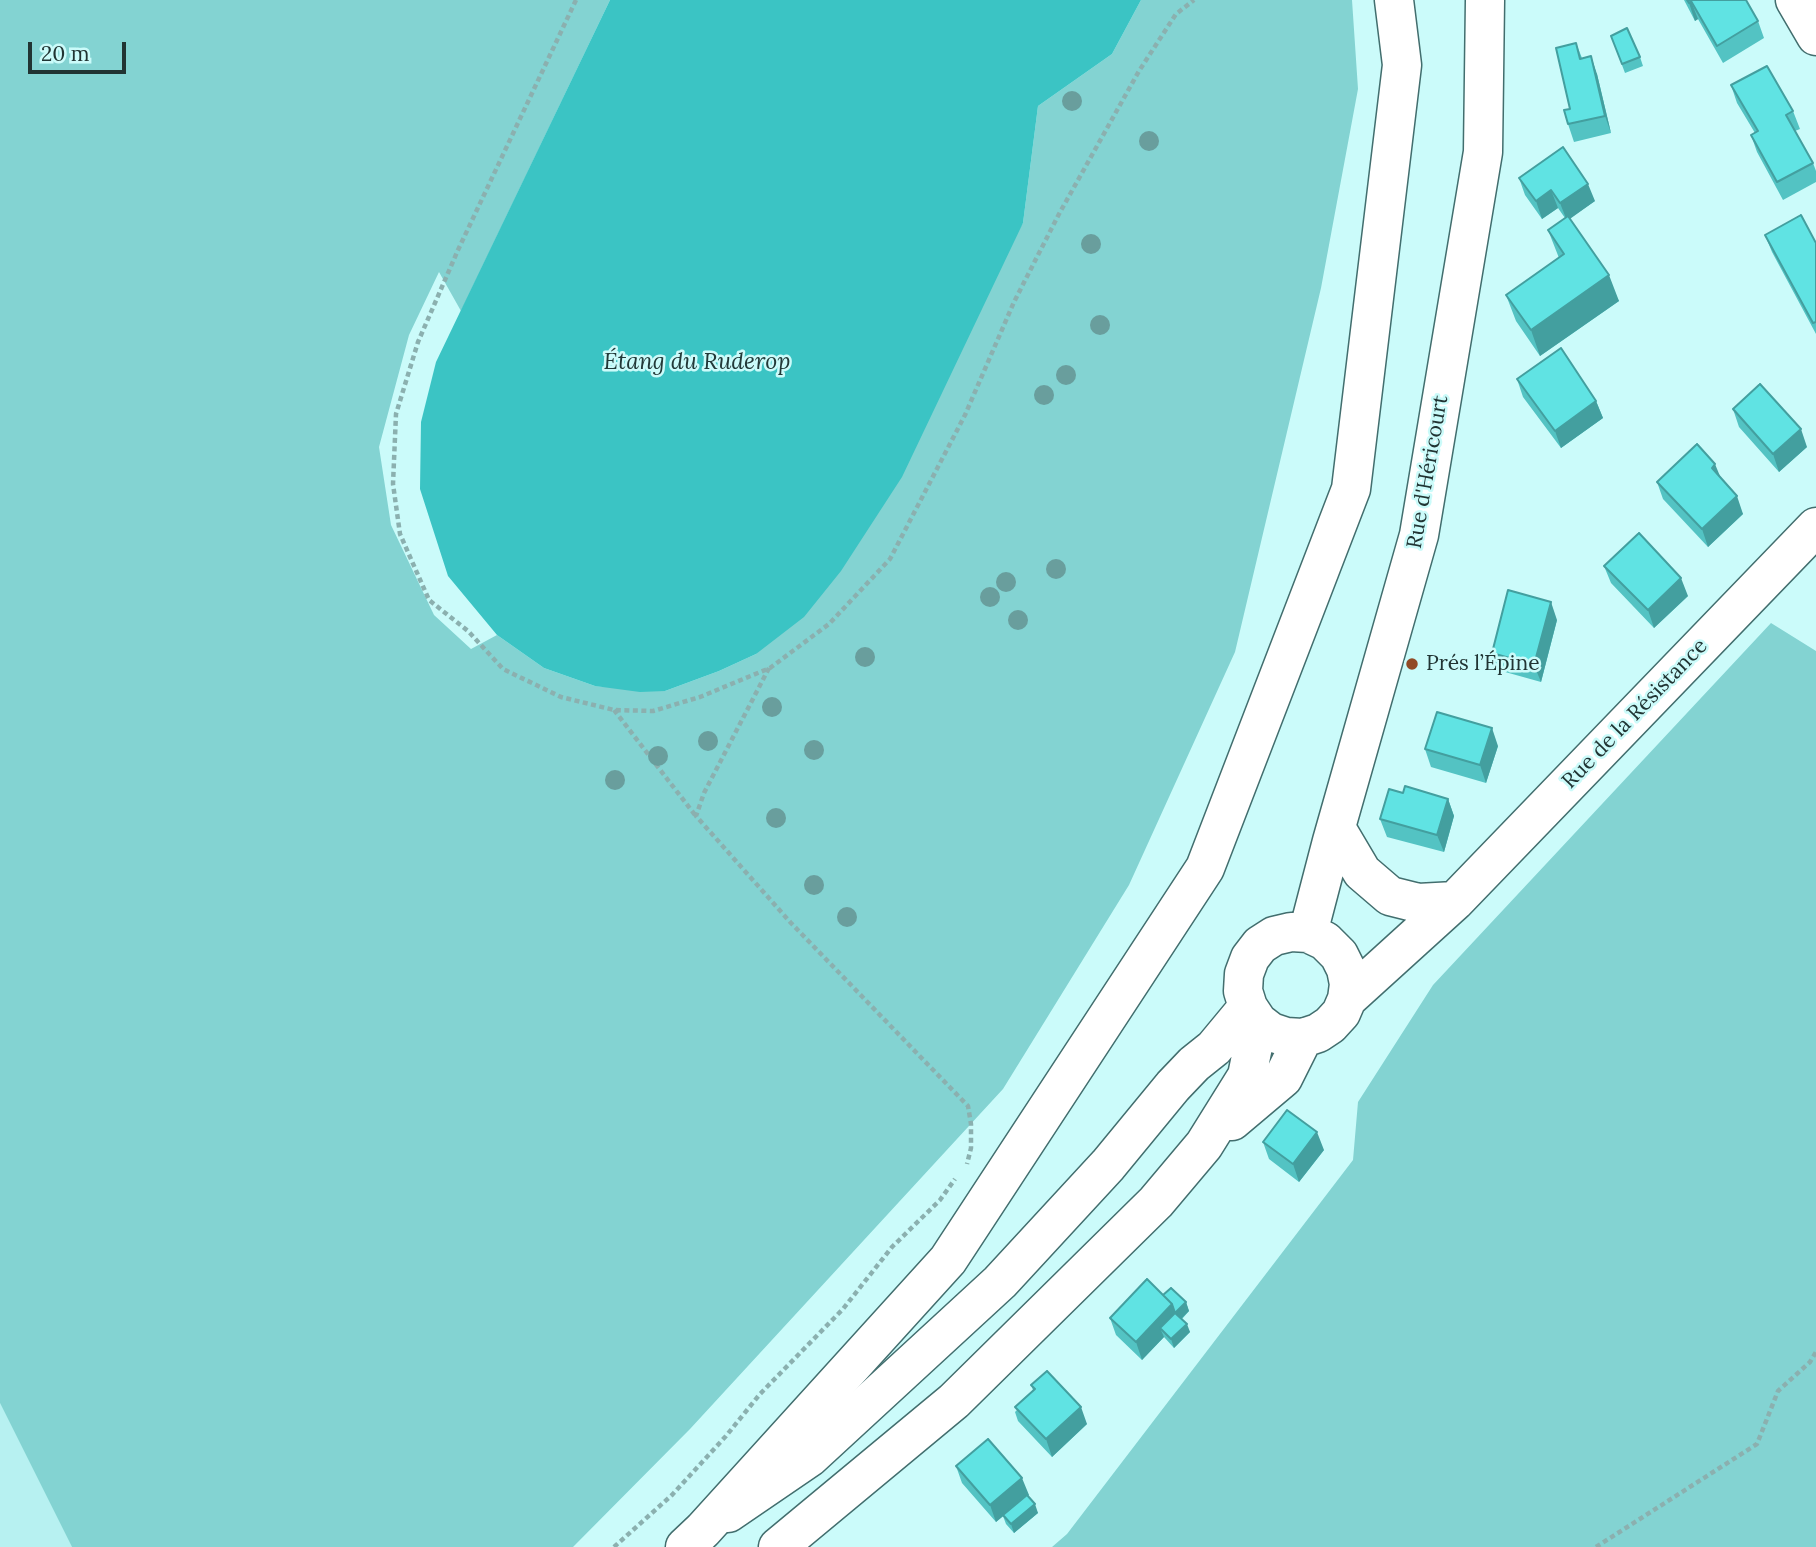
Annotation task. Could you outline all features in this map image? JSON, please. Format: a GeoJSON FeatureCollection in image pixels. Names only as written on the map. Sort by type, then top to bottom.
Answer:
{"type":"FeatureCollection","features":[{"type":"Feature","properties":{"kind":"street"},"geometry":{"type":"LineString","coordinates":[[694,1539],[948,1260],[1205,867],[1351,489],[1402,65],[1394,0]]}},
{"type":"Feature","properties":{"kind":"street","name":"Rue d'Héricourt"},"geometry":{"type":"LineString","coordinates":[[1308,933],[1419,535],[1483,152],[1485,0]]}},
{"type":"Feature","properties":{"kind":"street"},"geometry":{"type":"LineString","coordinates":[[1796,0],[1816,37]]}},
{"type":"Feature","properties":{"kind":"street","name":"Rue de la Résistance"},"geometry":{"type":"LineString","coordinates":[[1347,999],[1455,901],[1816,527]]}},
{"type":"Feature","properties":{"kind":"street"},"geometry":{"type":"LineString","coordinates":[[1336,828],[1362,873],[1390,896],[1418,903],[1455,901]]}},
{"type":"Feature","properties":{"kind":"street","name":"Rue de la Résistance"},"geometry":{"type":"LineString","coordinates":[[1339,955],[1455,901]]}},
{"type":"Feature","properties":{"kind":"street"},"geometry":{"type":"LineString","coordinates":[[1291,932],[1308,933],[1325,941],[1339,955],[1349,984],[1347,999],[1330,1025],[1303,1038],[1286,1037],[1272,1032],[1253,1015],[1243,991],[1244,974],[1250,958],[1260,945],[1274,936],[1291,932]]}},
{"type":"Feature","properties":{"kind":"street"},"geometry":{"type":"LineString","coordinates":[[694,1539],[810,1457],[1000,1282],[1108,1165],[1173,1086],[1194,1064],[1253,1015]]}},
{"type":"Feature","properties":{"kind":"street"},"geometry":{"type":"LineString","coordinates":[[778,1547],[954,1401],[1157,1202],[1204,1145],[1247,1076],[1253,1015]]}},
{"type":"Feature","properties":{"kind":"street"},"geometry":{"type":"LineString","coordinates":[[1204,1145],[1283,1078],[1303,1038]]}},
{"type":"Feature","properties":{"kind":"path"},"geometry":{"type":"LineString","coordinates":[[576,0],[458,250],[418,342],[397,414],[393,484],[400,534],[429,600],[468,631],[503,668],[561,697],[614,710],[653,711],[700,697],[770,668],[829,624],[890,559],[965,415],[1014,302],[1059,214],[1139,71],[1176,14],[1194,0]]}},
{"type":"Feature","properties":{"kind":"path"},"geometry":{"type":"LineString","coordinates":[[696,816],[704,793],[770,668]]}},
{"type":"Feature","properties":{"kind":"path"},"geometry":{"type":"LineString","coordinates":[[614,710],[696,816],[791,923],[968,1106],[971,1124],[971,1148],[967,1164],[940,1200],[892,1247],[843,1309],[760,1394],[672,1495],[614,1547]]}},
{"type":"Feature","properties":{"kind":"path"},"geometry":{"type":"LineString","coordinates":[[1596,1547],[1758,1444],[1778,1391],[1810,1362],[1816,1352]]}},
{"type":"Feature","properties":{"kind":"shaded area"},"geometry":{"type":"Polygon","coordinates":[[[0,0],[610,0],[461,311],[439,272],[409,335],[379,447],[391,525],[434,615],[471,649],[497,635],[544,668],[595,686],[665,691],[756,654],[1023,223],[1038,106],[1112,54],[1141,0],[1352,0],[1358,89],[1321,288],[1235,652],[1129,885],[1003,1089],[690,1429],[573,1547],[72,1547],[0,1403],[0,0]]]}},
{"type":"Feature","properties":{"kind":"shaded area"},"geometry":{"type":"Polygon","coordinates":[[[1771,623],[1816,651],[1816,1547],[1052,1547],[1067,1534],[1353,1160],[1358,1102],[1433,985],[1771,623]]]}},
{"type":"Feature","properties":{"kind":"shaded area"},"geometry":{"type":"Polygon","coordinates":[[[0,1403],[72,1547],[0,1547],[0,1403]]]}},
{"type":"Feature","properties":{"kind":"water","name":"Étang du Ruderop"},"geometry":{"type":"Polygon","coordinates":[[[610,0],[1141,0],[1112,54],[1038,106],[1023,223],[902,477],[841,571],[804,617],[756,654],[665,691],[640,692],[595,686],[544,668],[497,635],[448,576],[420,489],[421,422],[436,362],[610,0]]]}},
{"type":"Feature","properties":{"kind":"building"},"geometry":{"type":"Polygon","coordinates":[[[1687,0],[1746,0],[1758,21],[1717,46],[1691,1],[1689,3],[1687,0]]]}},
{"type":"Feature","properties":{"kind":"building"},"geometry":{"type":"Polygon","coordinates":[[[1627,28],[1640,57],[1622,64],[1611,36],[1627,28]]]}},
{"type":"Feature","properties":{"kind":"building"},"geometry":{"type":"Polygon","coordinates":[[[1576,43],[1580,59],[1591,56],[1605,116],[1568,124],[1564,110],[1570,109],[1556,48],[1576,43]]]}},
{"type":"Feature","properties":{"kind":"building"},"geometry":{"type":"Polygon","coordinates":[[[1767,66],[1793,111],[1786,115],[1813,163],[1777,182],[1751,135],[1758,131],[1731,85],[1767,66]]]}},
{"type":"Feature","properties":{"kind":"building"},"geometry":{"type":"Polygon","coordinates":[[[1563,147],[1588,184],[1560,203],[1551,190],[1536,201],[1519,178],[1563,147]]]}},
{"type":"Feature","properties":{"kind":"building"},"geometry":{"type":"Polygon","coordinates":[[[1801,215],[1816,243],[1816,322],[1813,323],[1765,235],[1801,215]]]}},
{"type":"Feature","properties":{"kind":"building"},"geometry":{"type":"Polygon","coordinates":[[[1568,216],[1609,275],[1531,330],[1506,295],[1564,254],[1548,230],[1568,216]]]}},
{"type":"Feature","properties":{"kind":"building"},"geometry":{"type":"Polygon","coordinates":[[[1561,348],[1596,401],[1555,431],[1517,379],[1561,348]]]}},
{"type":"Feature","properties":{"kind":"building"},"geometry":{"type":"Polygon","coordinates":[[[1760,384],[1801,429],[1773,454],[1733,409],[1760,384]]]}},
{"type":"Feature","properties":{"kind":"building"},"geometry":{"type":"Polygon","coordinates":[[[1697,444],[1715,464],[1712,468],[1737,496],[1702,529],[1657,482],[1697,444]]]}},
{"type":"Feature","properties":{"kind":"building"},"geometry":{"type":"Polygon","coordinates":[[[1639,533],[1681,578],[1648,610],[1604,566],[1639,533]]]}},
{"type":"Feature","properties":{"kind":"building"},"geometry":{"type":"Polygon","coordinates":[[[1508,590],[1551,602],[1534,665],[1492,653],[1508,590]]]}},
{"type":"Feature","properties":{"kind":"building"},"geometry":{"type":"Polygon","coordinates":[[[1437,712],[1492,728],[1480,765],[1425,749],[1437,712]]]}},
{"type":"Feature","properties":{"kind":"building"},"geometry":{"type":"Polygon","coordinates":[[[1405,786],[1448,799],[1437,835],[1380,819],[1389,789],[1403,793],[1405,786]]]}},
{"type":"Feature","properties":{"kind":"building"},"geometry":{"type":"Polygon","coordinates":[[[1287,1110],[1317,1132],[1293,1164],[1263,1142],[1287,1110]]]}},
{"type":"Feature","properties":{"kind":"building"},"geometry":{"type":"Polygon","coordinates":[[[1147,1279],[1172,1304],[1136,1342],[1110,1318],[1147,1279]]]}},
{"type":"Feature","properties":{"kind":"building"},"geometry":{"type":"Polygon","coordinates":[[[1171,1288],[1186,1302],[1175,1313],[1172,1304],[1163,1295],[1171,1288]]]}},
{"type":"Feature","properties":{"kind":"building"},"geometry":{"type":"Polygon","coordinates":[[[1175,1313],[1187,1324],[1171,1339],[1160,1328],[1175,1313]]]}},
{"type":"Feature","properties":{"kind":"building"},"geometry":{"type":"Polygon","coordinates":[[[1047,1371],[1081,1407],[1046,1439],[1015,1407],[1035,1389],[1031,1385],[1047,1371]]]}},
{"type":"Feature","properties":{"kind":"building"},"geometry":{"type":"Polygon","coordinates":[[[988,1439],[1022,1478],[990,1505],[956,1466],[988,1439]]]}},
{"type":"Feature","properties":{"kind":"building"},"geometry":{"type":"Polygon","coordinates":[[[1027,1495],[1035,1504],[1011,1524],[1003,1515],[1027,1495]]]}},
{"type":"Feature","properties":{"kind":"place","name":"Prés l’Épine"},"geometry":{"type":"Point","coordinates":[1412,664]}}]}
